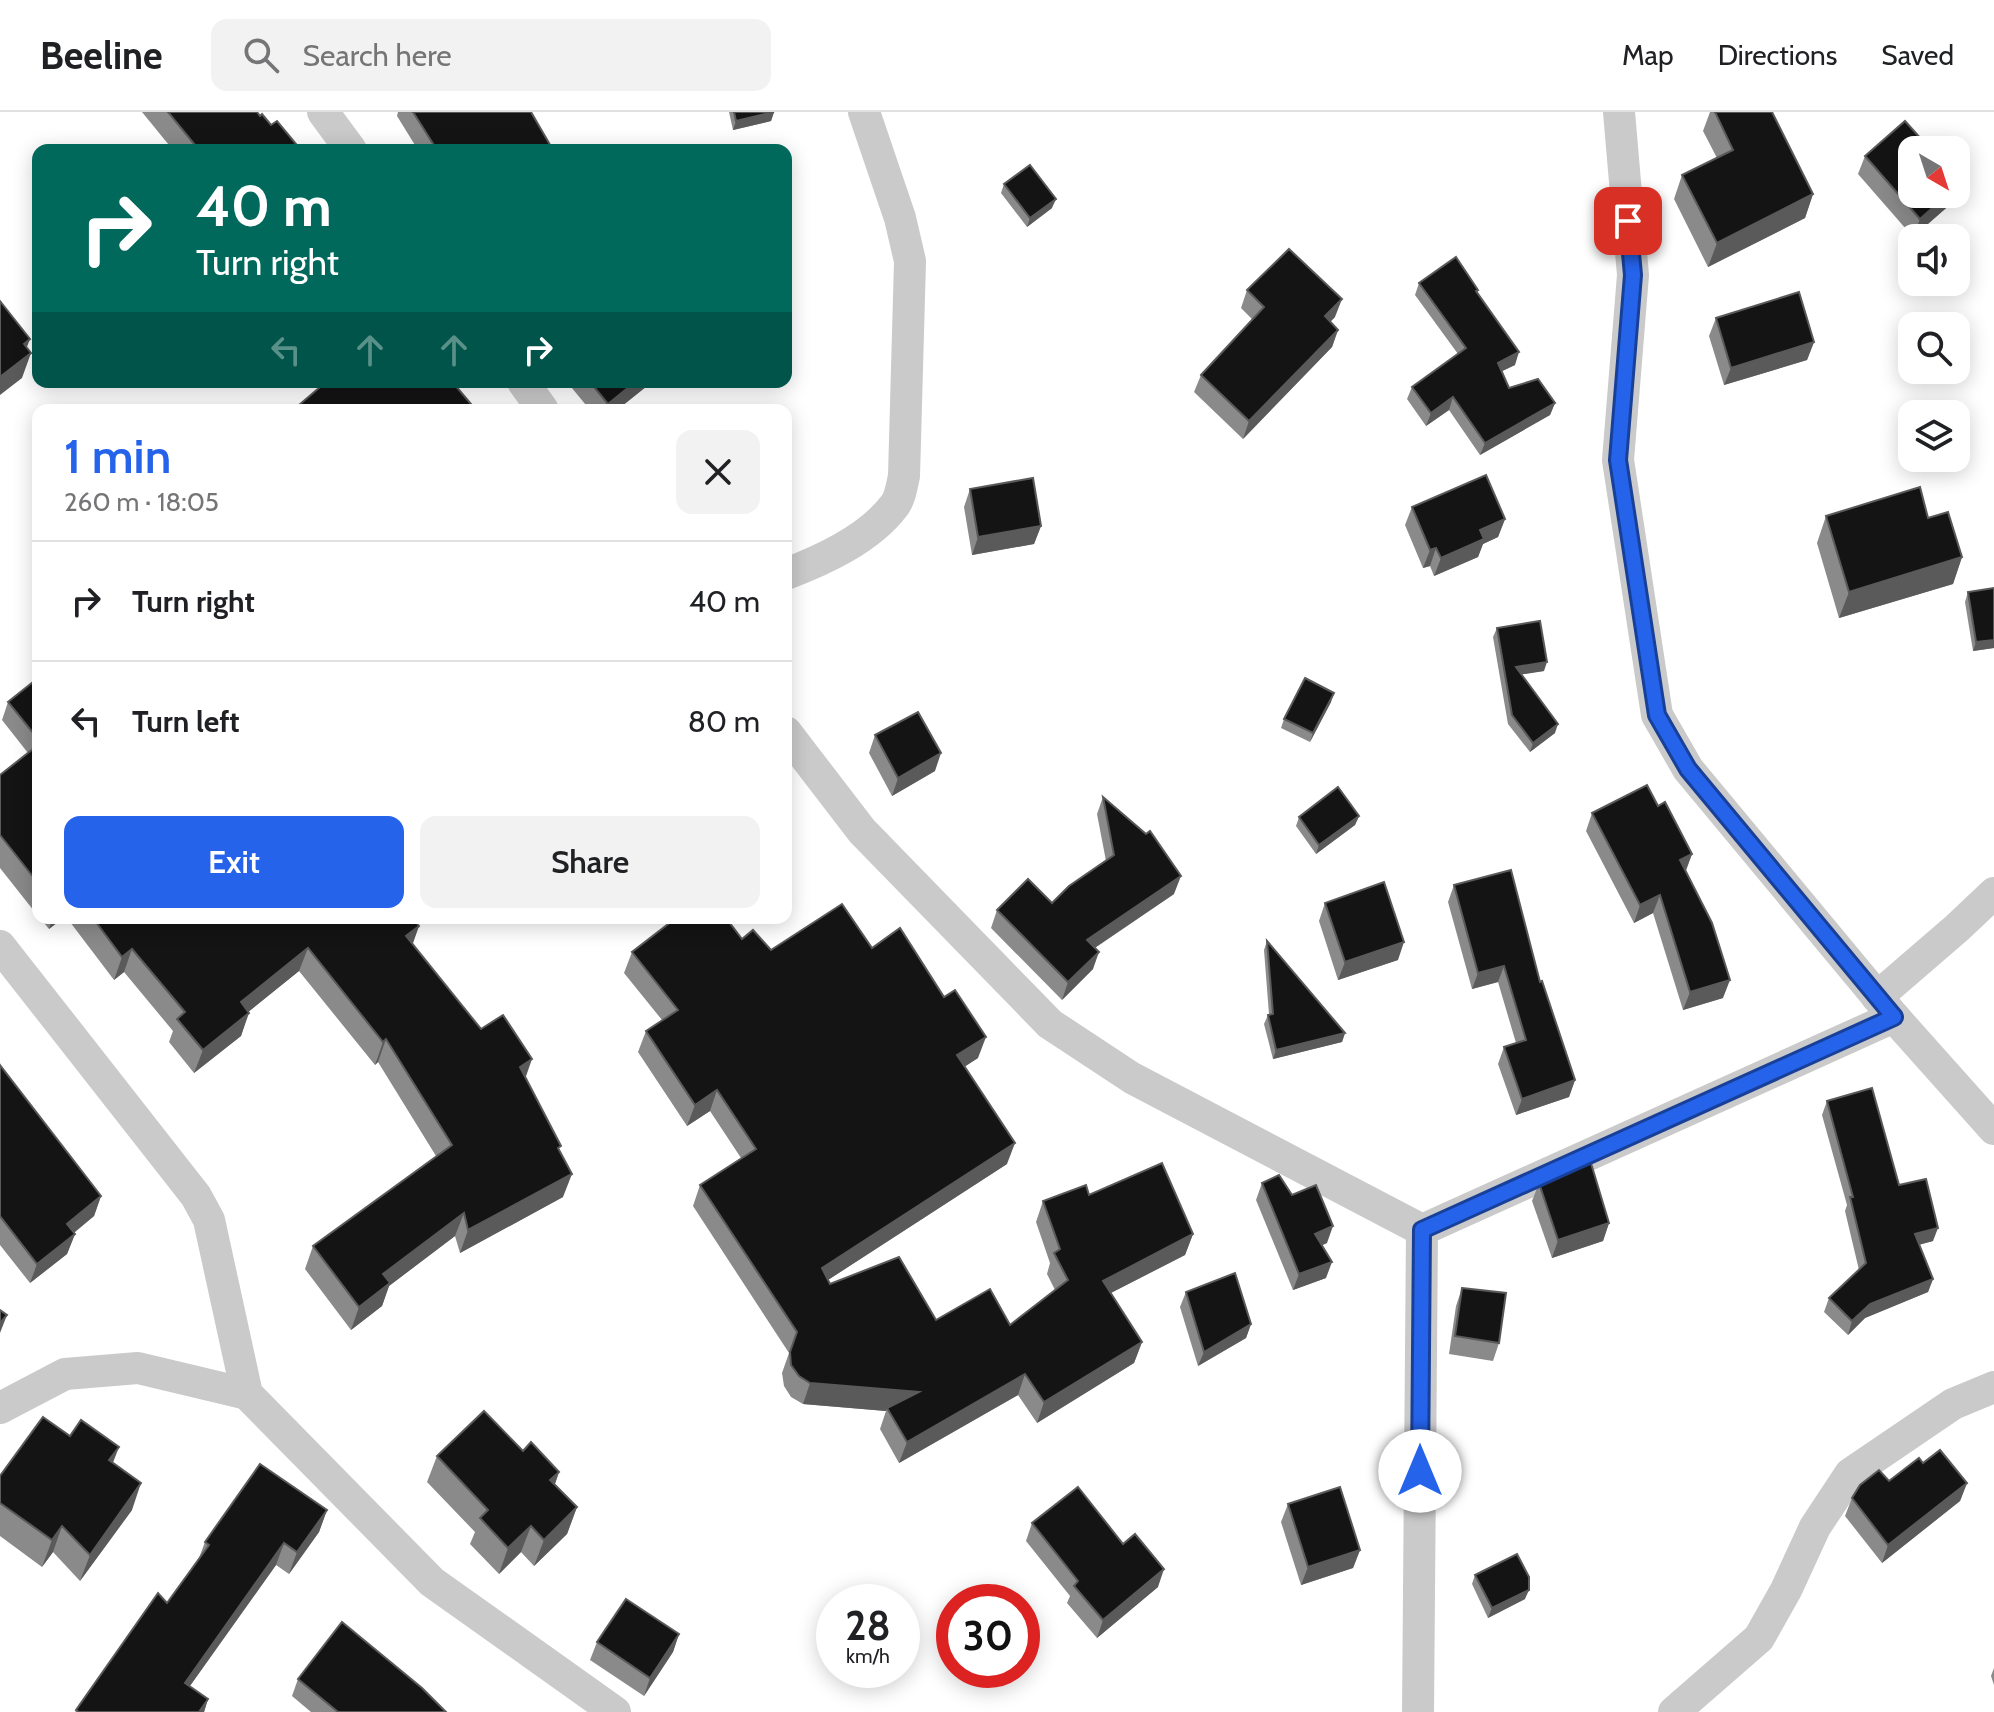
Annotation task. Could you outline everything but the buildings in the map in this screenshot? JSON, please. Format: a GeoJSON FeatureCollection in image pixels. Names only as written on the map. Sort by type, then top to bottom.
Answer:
{"type":"FeatureCollection","features":[{"type":"Feature","properties":{"kind":"street"},"geometry":{"type":"LineString","coordinates":[[323,112],[347,144]]}},
{"type":"Feature","properties":{"kind":"street"},"geometry":{"type":"LineString","coordinates":[[792,572],[815,563],[858,539],[896,505],[904,476],[910,261],[900,218],[864,112]]}},
{"type":"Feature","properties":{"kind":"street"},"geometry":{"type":"LineString","coordinates":[[1619,112],[1633,275],[1618,460],[1657,715],[1688,769],[1886,1007],[1994,1129]]}},
{"type":"Feature","properties":{"kind":"street"},"geometry":{"type":"LineString","coordinates":[[792,740],[862,831],[1050,1024],[1132,1078],[1422,1230]]}},
{"type":"Feature","properties":{"kind":"street"},"geometry":{"type":"LineString","coordinates":[[1422,1230],[1886,1007],[1957,928],[1994,893]]}},
{"type":"Feature","properties":{"kind":"street"},"geometry":{"type":"LineString","coordinates":[[0,946],[196,1196],[209,1220],[247,1394]]}},
{"type":"Feature","properties":{"kind":"street"},"geometry":{"type":"LineString","coordinates":[[1418,1712],[1422,1230]]}},
{"type":"Feature","properties":{"kind":"street"},"geometry":{"type":"LineString","coordinates":[[0,1408],[65,1374],[138,1368],[247,1394],[432,1582],[615,1712]]}},
{"type":"Feature","properties":{"kind":"street"},"geometry":{"type":"LineString","coordinates":[[1674,1712],[1759,1638],[1786,1590],[1815,1527],[1850,1474],[1953,1404],[1994,1387]]}},
{"type":"Feature","properties":{"kind":"route"},"geometry":{"type":"LineString","coordinates":[[1420,1471],[1422,1230],[1894,1017],[1688,769],[1657,715],[1618,460],[1633,275],[1628,221]]}}]}
